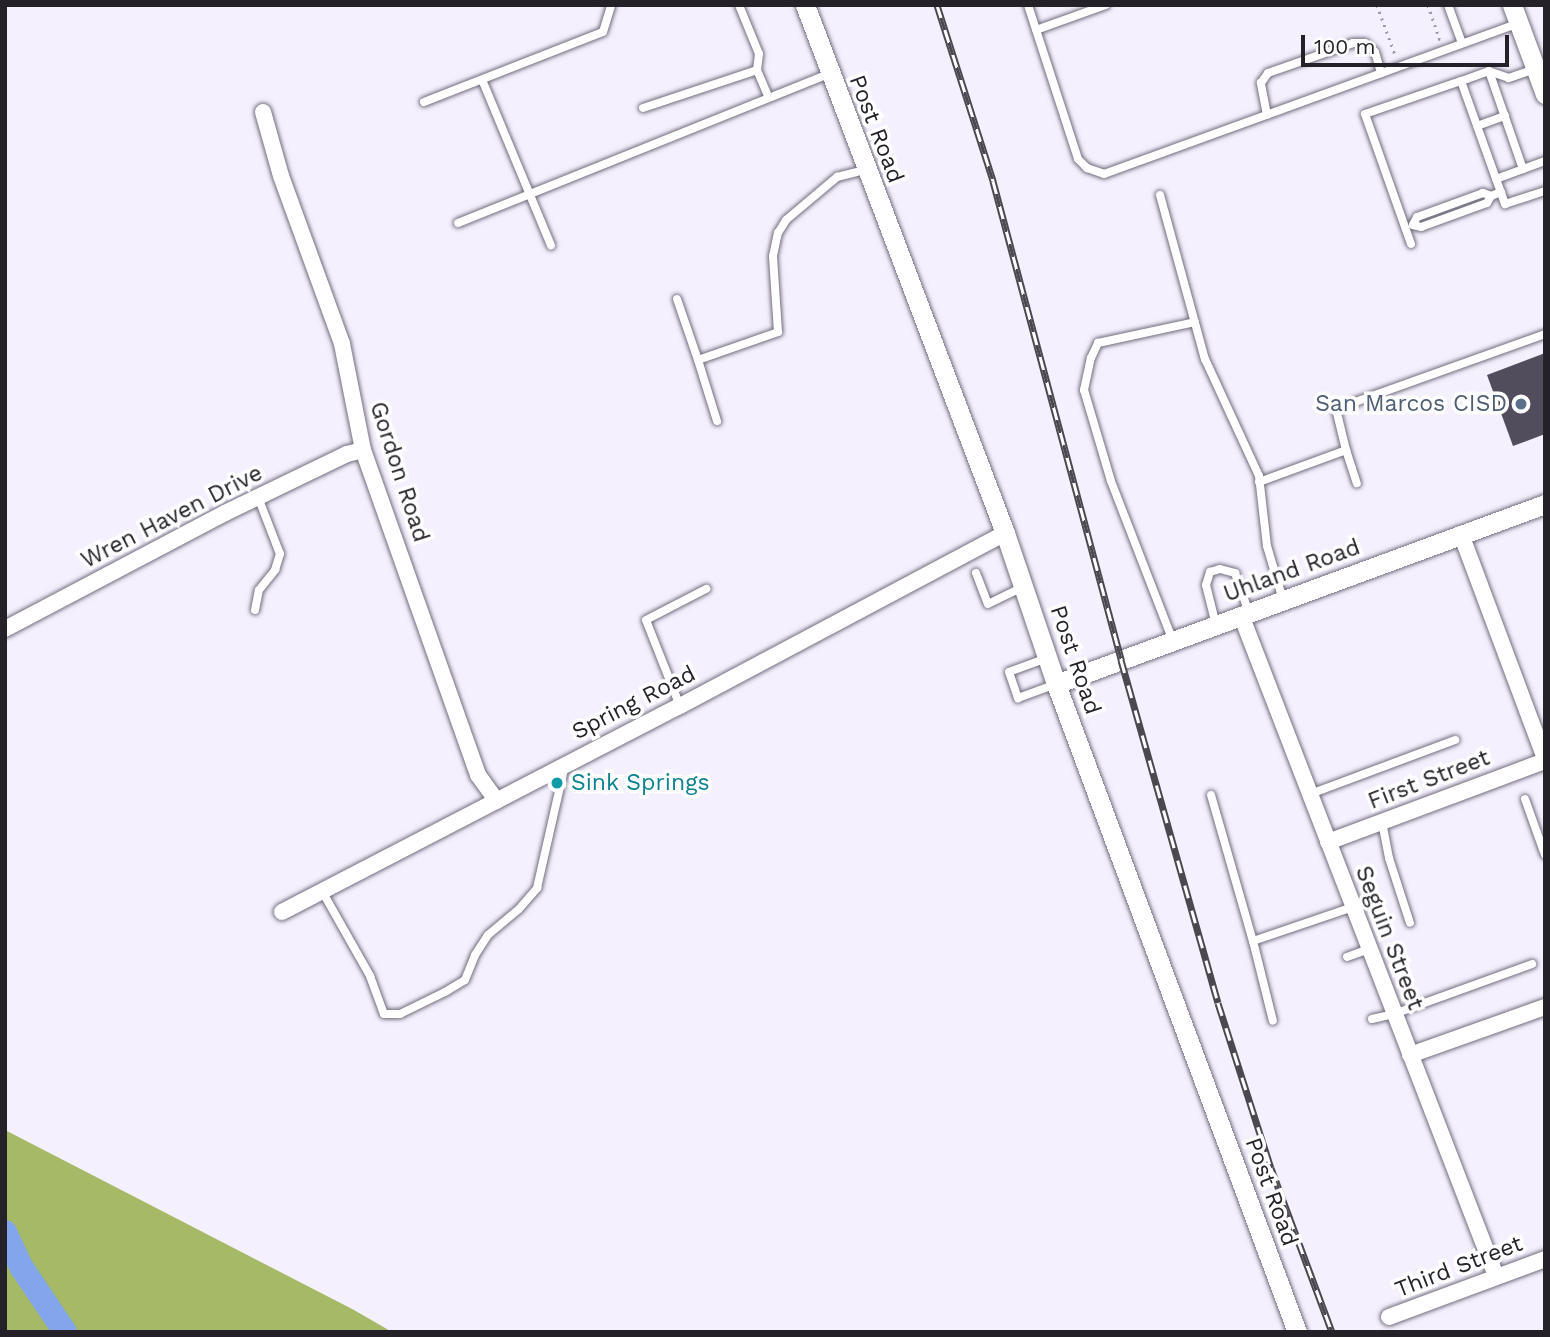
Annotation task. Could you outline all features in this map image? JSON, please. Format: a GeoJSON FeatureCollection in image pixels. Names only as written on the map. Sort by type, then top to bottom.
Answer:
{"type":"FeatureCollection","features":[{"type":"Feature","properties":{"kind":"street","name":"Post Road"},"geometry":{"type":"LineString","coordinates":[[805,5],[865,170],[1005,533],[1056,684],[1297,1332]]}},
{"type":"Feature","properties":{"kind":"street"},"geometry":{"type":"LineString","coordinates":[[1515,14],[1545,94]]}},
{"type":"Feature","properties":{"kind":"street","name":"Gordon Road"},"geometry":{"type":"LineString","coordinates":[[262,111],[281,176],[342,344],[363,450],[478,775],[497,801]]}},
{"type":"Feature","properties":{"kind":"street","name":"Wren Haven Drive"},"geometry":{"type":"LineString","coordinates":[[5,629],[258,497],[347,454],[363,450]]}},
{"type":"Feature","properties":{"kind":"street","name":"Uhland Road"},"geometry":{"type":"LineString","coordinates":[[1056,684],[1545,504]]}},
{"type":"Feature","properties":{"kind":"street","name":"Spring Road"},"geometry":{"type":"LineString","coordinates":[[282,912],[680,706],[1005,533]]}},
{"type":"Feature","properties":{"kind":"street"},"geometry":{"type":"LineString","coordinates":[[1461,534],[1545,760]]}},
{"type":"Feature","properties":{"kind":"street","name":"Seguin Street"},"geometry":{"type":"LineString","coordinates":[[1245,614],[1328,842],[1496,1276]]}},
{"type":"Feature","properties":{"kind":"street","name":"First Street"},"geometry":{"type":"LineString","coordinates":[[1328,842],[1545,760]]}},
{"type":"Feature","properties":{"kind":"street"},"geometry":{"type":"LineString","coordinates":[[1410,1055],[1545,1007]]}},
{"type":"Feature","properties":{"kind":"street","name":"Third Street"},"geometry":{"type":"LineString","coordinates":[[1389,1317],[1545,1259]]}},
{"type":"Feature","properties":{"kind":"lane"},"geometry":{"type":"LineString","coordinates":[[424,102],[483,82],[603,32],[611,5]]}},
{"type":"Feature","properties":{"kind":"lane"},"geometry":{"type":"LineString","coordinates":[[739,5],[759,54],[757,70],[768,96]]}},
{"type":"Feature","properties":{"kind":"lane"},"geometry":{"type":"LineString","coordinates":[[1028,5],[1078,159],[1087,168],[1104,174],[1462,43],[1515,14]]}},
{"type":"Feature","properties":{"kind":"lane"},"geometry":{"type":"LineString","coordinates":[[1036,30],[1106,5]]}},
{"type":"Feature","properties":{"kind":"lane"},"geometry":{"type":"LineString","coordinates":[[1448,5],[1462,43]]}},
{"type":"Feature","properties":{"kind":"lane"},"geometry":{"type":"LineString","coordinates":[[1267,115],[1261,83],[1268,73],[1353,43],[1365,43],[1375,52],[1381,73]]}},
{"type":"Feature","properties":{"kind":"lane"},"geometry":{"type":"LineString","coordinates":[[1411,244],[1409,226],[1365,114],[1489,71],[1509,78],[1535,69]]}},
{"type":"Feature","properties":{"kind":"lane"},"geometry":{"type":"LineString","coordinates":[[643,108],[757,70]]}},
{"type":"Feature","properties":{"kind":"lane"},"geometry":{"type":"LineString","coordinates":[[1489,71],[1496,99],[1505,116],[1523,169]]}},
{"type":"Feature","properties":{"kind":"lane"},"geometry":{"type":"LineString","coordinates":[[458,223],[754,105],[768,96],[829,74]]}},
{"type":"Feature","properties":{"kind":"lane"},"geometry":{"type":"LineString","coordinates":[[1461,81],[1475,106],[1477,126],[1505,204],[1545,191]]}},
{"type":"Feature","properties":{"kind":"lane"},"geometry":{"type":"LineString","coordinates":[[483,82],[551,246]]}},
{"type":"Feature","properties":{"kind":"lane"},"geometry":{"type":"LineString","coordinates":[[1477,126],[1505,116]]}},
{"type":"Feature","properties":{"kind":"lane"},"geometry":{"type":"LineString","coordinates":[[1496,178],[1545,161]]}},
{"type":"Feature","properties":{"kind":"lane"},"geometry":{"type":"LineString","coordinates":[[698,360],[778,331],[773,256],[778,233],[786,220],[837,177],[865,170]]}},
{"type":"Feature","properties":{"kind":"lane"},"geometry":{"type":"LineString","coordinates":[[1409,226],[1417,216],[1483,193],[1491,196],[1501,192]]}},
{"type":"Feature","properties":{"kind":"lane"},"geometry":{"type":"LineString","coordinates":[[1160,195],[1205,359],[1259,482],[1267,546],[1283,600]]}},
{"type":"Feature","properties":{"kind":"lane"},"geometry":{"type":"LineString","coordinates":[[677,299],[717,421]]}},
{"type":"Feature","properties":{"kind":"lane"},"geometry":{"type":"LineString","coordinates":[[1173,640],[1111,481],[1084,390],[1091,358],[1098,343],[1195,322]]}},
{"type":"Feature","properties":{"kind":"lane"},"geometry":{"type":"LineString","coordinates":[[1357,483],[1336,409],[1545,334]]}},
{"type":"Feature","properties":{"kind":"lane"},"geometry":{"type":"LineString","coordinates":[[1259,482],[1346,450]]}},
{"type":"Feature","properties":{"kind":"lane"},"geometry":{"type":"LineString","coordinates":[[255,611],[259,590],[275,570],[280,554],[258,497]]}},
{"type":"Feature","properties":{"kind":"lane"},"geometry":{"type":"LineString","coordinates":[[1216,625],[1206,585],[1210,572],[1220,569],[1235,573],[1245,614]]}},
{"type":"Feature","properties":{"kind":"lane"},"geometry":{"type":"LineString","coordinates":[[976,573],[988,604],[1023,587]]}},
{"type":"Feature","properties":{"kind":"lane"},"geometry":{"type":"LineString","coordinates":[[680,706],[646,621],[706,589]]}},
{"type":"Feature","properties":{"kind":"lane"},"geometry":{"type":"LineString","coordinates":[[1047,657],[1009,673],[1018,698],[1056,684]]}},
{"type":"Feature","properties":{"kind":"lane"},"geometry":{"type":"LineString","coordinates":[[1310,794],[1455,740]]}},
{"type":"Feature","properties":{"kind":"lane"},"geometry":{"type":"LineString","coordinates":[[322,891],[370,976],[384,1014],[400,1014],[444,992],[465,980],[475,955],[488,935],[519,909],[537,888],[565,764]]}},
{"type":"Feature","properties":{"kind":"lane"},"geometry":{"type":"LineString","coordinates":[[1211,795],[1273,1021]]}},
{"type":"Feature","properties":{"kind":"lane"},"geometry":{"type":"LineString","coordinates":[[1525,799],[1545,855]]}},
{"type":"Feature","properties":{"kind":"lane"},"geometry":{"type":"LineString","coordinates":[[1382,822],[1389,858],[1410,923]]}},
{"type":"Feature","properties":{"kind":"lane"},"geometry":{"type":"LineString","coordinates":[[1253,941],[1353,906]]}},
{"type":"Feature","properties":{"kind":"lane"},"geometry":{"type":"LineString","coordinates":[[1347,957],[1369,949]]}},
{"type":"Feature","properties":{"kind":"lane"},"geometry":{"type":"LineString","coordinates":[[1372,1018],[1394,1014],[1532,964]]}},
{"type":"Feature","properties":{"kind":"path"},"geometry":{"type":"LineString","coordinates":[[1377,5],[1396,57],[1407,52]]}},
{"type":"Feature","properties":{"kind":"path"},"geometry":{"type":"LineString","coordinates":[[1428,5],[1440,39],[1429,44]]}},
{"type":"Feature","properties":{"kind":"green space"},"geometry":{"type":"Polygon","coordinates":[[[5,1130],[354,1310],[392,1332],[5,1332],[5,1130]]]}},
{"type":"Feature","properties":{"kind":"building","name":"San Marcos CISD"},"geometry":{"type":"Polygon","coordinates":[[[1545,353],[1545,434],[1513,446],[1487,375],[1545,353]]]}},
{"type":"Feature","properties":{"kind":"waterway"},"geometry":{"type":"LineString","coordinates":[[5,1232],[22,1268],[65,1332]]}},
{"type":"Feature","properties":{"kind":"railway"},"geometry":{"type":"LineString","coordinates":[[937,5],[993,181],[1121,660],[1218,1003],[1271,1168],[1332,1332]]}},
{"type":"Feature","properties":{"kind":"place","name":"San Marcos CISD"},"geometry":{"type":"Point","coordinates":[1521,404]}},
{"type":"Feature","properties":{"kind":"place","name":"Sink Springs"},"geometry":{"type":"Point","coordinates":[557,783]}}]}
